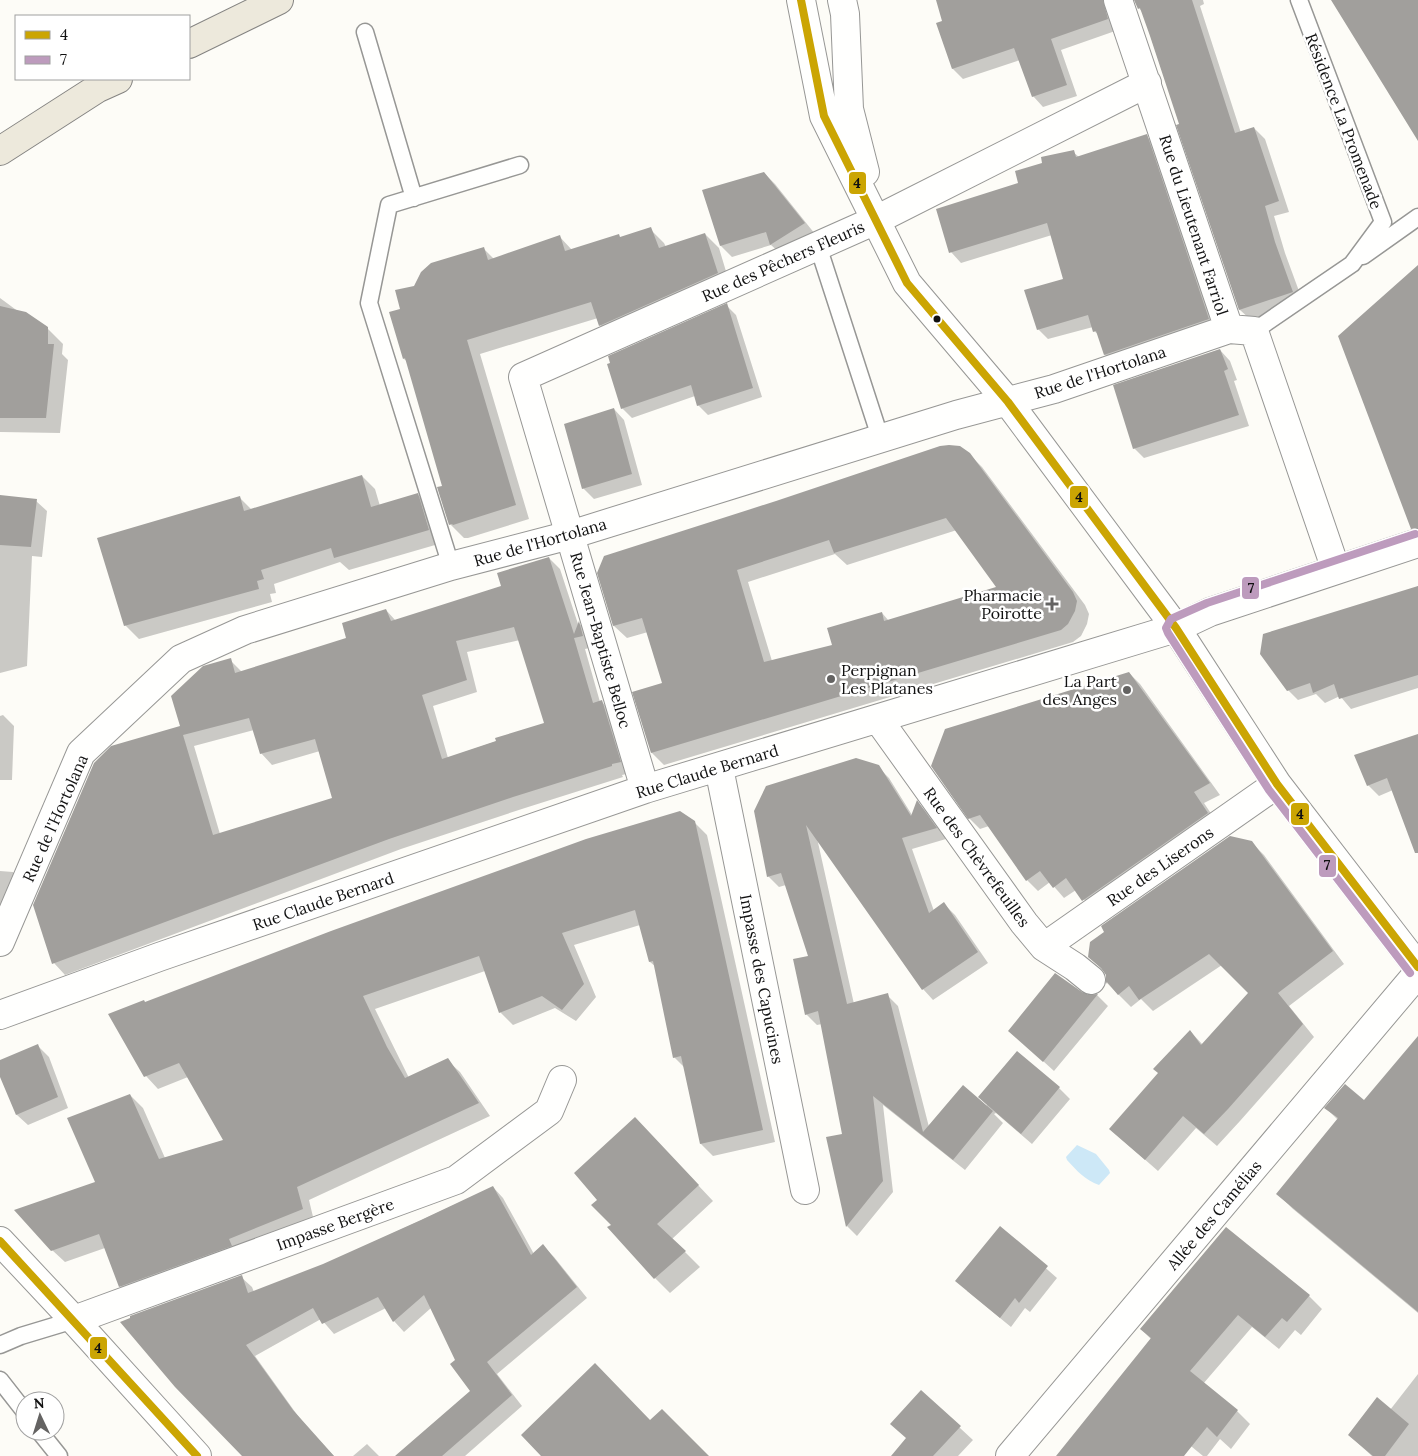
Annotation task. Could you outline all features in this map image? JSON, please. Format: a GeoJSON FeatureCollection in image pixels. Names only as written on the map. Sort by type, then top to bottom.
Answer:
{"type":"FeatureCollection","features":[{"type":"Feature","properties":{"kind":"main road"},"geometry":{"type":"LineString","coordinates":[[190,44],[279,0]]}},
{"type":"Feature","properties":{"kind":"main road"},"geometry":{"type":"LineString","coordinates":[[0,151],[98,88],[116,80]]}},
{"type":"Feature","properties":{"kind":"main road"},"geometry":{"type":"LineString","coordinates":[[0,144],[26,135]]}},
{"type":"Feature","properties":{"kind":"street"},"geometry":{"type":"LineString","coordinates":[[842,0],[849,109],[876,220]]}},
{"type":"Feature","properties":{"kind":"street","name":"Rue du Lieutenant Farriol"},"geometry":{"type":"LineString","coordinates":[[1118,0],[1147,83],[1241,330],[1336,570]]}},
{"type":"Feature","properties":{"kind":"street"},"geometry":{"type":"LineString","coordinates":[[799,3],[824,116],[908,284],[1008,402],[1176,628],[1277,784],[1418,967]]}},
{"type":"Feature","properties":{"kind":"street","name":"Rue des Pêchers Fleuris"},"geometry":{"type":"LineString","coordinates":[[523,377],[876,220],[1147,83]]}},
{"type":"Feature","properties":{"kind":"street","name":"Rue de l'Hortolana"},"geometry":{"type":"LineString","coordinates":[[0,942],[81,753],[181,659],[246,630],[451,566],[570,535],[880,437],[956,414],[1054,389],[1241,330]]}},
{"type":"Feature","properties":{"kind":"street","name":"Rue Jean-Baptiste Belloc"},"geometry":{"type":"LineString","coordinates":[[523,377],[645,789]]}},
{"type":"Feature","properties":{"kind":"street","name":"Rue Claude Bernard"},"geometry":{"type":"LineString","coordinates":[[0,1015],[159,957],[645,789],[1176,628],[1210,612],[1418,543]]}},
{"type":"Feature","properties":{"kind":"street","name":"Rue des Chèvrefeuilles"},"geometry":{"type":"LineString","coordinates":[[878,719],[1024,923],[1044,947],[1075,967],[1090,980]]}},
{"type":"Feature","properties":{"kind":"street","name":"Impasse des Capucines"},"geometry":{"type":"LineString","coordinates":[[719,768],[805,1190]]}},
{"type":"Feature","properties":{"kind":"street","name":"Rue des Liserons"},"geometry":{"type":"LineString","coordinates":[[1044,947],[1277,784]]}},
{"type":"Feature","properties":{"kind":"street","name":"Allée des Camélias"},"geometry":{"type":"LineString","coordinates":[[1010,1456],[1418,973]]}},
{"type":"Feature","properties":{"kind":"street","name":"Impasse Bergère"},"geometry":{"type":"LineString","coordinates":[[74,1320],[456,1180],[549,1111],[562,1080]]}},
{"type":"Feature","properties":{"kind":"street"},"geometry":{"type":"LineString","coordinates":[[0,1241],[197,1456]]}},
{"type":"Feature","properties":{"kind":"lane","name":"Résidence La Promenade"},"geometry":{"type":"LineString","coordinates":[[1298,0],[1382,222],[1352,264]]}},
{"type":"Feature","properties":{"kind":"lane"},"geometry":{"type":"LineString","coordinates":[[364,32],[414,198]]}},
{"type":"Feature","properties":{"kind":"lane"},"geometry":{"type":"LineString","coordinates":[[451,566],[369,303],[389,205],[520,164]]}},
{"type":"Feature","properties":{"kind":"lane","name":"Résidence La Promenade"},"geometry":{"type":"LineString","coordinates":[[1241,330],[1352,264],[1418,217]]}},
{"type":"Feature","properties":{"kind":"lane"},"geometry":{"type":"LineString","coordinates":[[818,246],[880,437]]}},
{"type":"Feature","properties":{"kind":"lane"},"geometry":{"type":"LineString","coordinates":[[0,1345],[74,1320]]}},
{"type":"Feature","properties":{"kind":"lane"},"geometry":{"type":"LineString","coordinates":[[0,1380],[15,1399]]}},
{"type":"Feature","properties":{"kind":"lane"},"geometry":{"type":"LineString","coordinates":[[48,1441],[59,1456]]}},
{"type":"Feature","properties":{"kind":"water"},"geometry":{"type":"Polygon","coordinates":[[[1077,1145],[1096,1154],[1109,1170],[1110,1173],[1099,1185],[1085,1178],[1067,1160],[1066,1157],[1077,1145]]]}},
{"type":"Feature","properties":{"kind":"building"},"geometry":{"type":"Polygon","coordinates":[[[936,0],[1103,0],[1108,19],[1051,39],[1067,85],[1032,97],[1014,48],[952,69],[936,23],[942,21],[936,0]]]}},
{"type":"Feature","properties":{"kind":"building"},"geometry":{"type":"Polygon","coordinates":[[[1134,0],[1192,0],[1235,133],[1254,127],[1279,201],[1265,206],[1275,242],[1293,292],[1239,310],[1176,125],[1179,124],[1150,36],[1140,8],[1138,9],[1134,0]]]}},
{"type":"Feature","properties":{"kind":"building"},"geometry":{"type":"Polygon","coordinates":[[[1331,0],[1418,0],[1418,141],[1331,0]]]}},
{"type":"Feature","properties":{"kind":"building"},"geometry":{"type":"Polygon","coordinates":[[[1147,134],[1209,319],[1104,355],[1096,331],[1093,332],[1088,315],[1037,330],[1024,290],[1063,279],[1047,223],[949,253],[936,209],[1018,183],[1015,171],[1042,163],[1041,157],[1074,150],[1076,157],[1147,134]]]}},
{"type":"Feature","properties":{"kind":"building"},"geometry":{"type":"Polygon","coordinates":[[[764,172],[805,223],[770,245],[766,232],[720,246],[702,190],[764,172]]]}},
{"type":"Feature","properties":{"kind":"building"},"geometry":{"type":"Polygon","coordinates":[[[651,227],[659,248],[705,233],[718,273],[599,326],[591,302],[467,340],[516,505],[449,525],[437,487],[442,486],[405,358],[403,359],[389,312],[400,309],[395,290],[414,286],[421,272],[431,263],[484,247],[488,260],[560,235],[565,251],[619,234],[620,237],[651,227]]]}},
{"type":"Feature","properties":{"kind":"building"},"geometry":{"type":"Polygon","coordinates":[[[1418,265],[1418,528],[1411,529],[1338,336],[1418,265]]]}},
{"type":"Feature","properties":{"kind":"building"},"geometry":{"type":"Polygon","coordinates":[[[727,303],[753,388],[697,406],[691,385],[621,409],[607,364],[610,363],[608,356],[727,303]]]}},
{"type":"Feature","properties":{"kind":"building"},"geometry":{"type":"Polygon","coordinates":[[[0,306],[26,312],[48,327],[48,344],[54,344],[46,418],[0,418],[0,306]]]}},
{"type":"Feature","properties":{"kind":"building"},"geometry":{"type":"Polygon","coordinates":[[[1220,349],[1228,369],[1224,371],[1239,415],[1133,449],[1113,385],[1220,349]]]}},
{"type":"Feature","properties":{"kind":"building"},"geometry":{"type":"Polygon","coordinates":[[[614,408],[632,474],[582,489],[564,424],[614,408]]]}},
{"type":"Feature","properties":{"kind":"building"},"geometry":{"type":"Polygon","coordinates":[[[940,446],[960,446],[970,453],[1073,592],[1077,601],[1075,611],[1068,624],[1061,630],[651,753],[632,692],[662,683],[642,618],[613,626],[597,573],[604,556],[940,446]],[[946,518],[834,553],[829,540],[737,570],[764,662],[832,645],[827,628],[882,612],[884,621],[996,587],[946,518]]]}},
{"type":"Feature","properties":{"kind":"building"},"geometry":{"type":"Polygon","coordinates":[[[362,475],[371,507],[418,493],[429,530],[334,558],[331,548],[261,570],[264,579],[257,581],[259,589],[124,626],[97,538],[240,496],[244,511],[362,475]]]}},
{"type":"Feature","properties":{"kind":"building"},"geometry":{"type":"Polygon","coordinates":[[[0,495],[37,499],[31,547],[0,545],[0,495]]]}},
{"type":"Feature","properties":{"kind":"building"},"geometry":{"type":"Polygon","coordinates":[[[549,557],[574,634],[579,621],[583,636],[574,638],[593,703],[602,700],[621,762],[389,839],[52,964],[33,905],[94,763],[111,746],[180,726],[171,696],[203,666],[231,658],[235,673],[346,638],[342,623],[386,609],[391,621],[501,586],[497,573],[549,557]],[[514,627],[456,641],[467,680],[422,695],[442,759],[496,741],[495,738],[544,723],[514,627]],[[249,718],[183,735],[213,835],[332,798],[315,739],[260,754],[249,718]]]}},
{"type":"Feature","properties":{"kind":"building"},"geometry":{"type":"Polygon","coordinates":[[[1418,586],[1418,675],[1339,699],[1334,684],[1313,693],[1310,683],[1287,691],[1260,654],[1263,634],[1418,586]]]}},
{"type":"Feature","properties":{"kind":"building"},"geometry":{"type":"Polygon","coordinates":[[[1129,672],[1210,783],[1194,792],[1208,813],[1082,901],[1066,878],[1053,888],[1040,871],[1026,881],[980,815],[968,819],[931,766],[945,729],[1129,672]]]}},
{"type":"Feature","properties":{"kind":"building"},"geometry":{"type":"Polygon","coordinates":[[[1418,734],[1418,853],[1415,853],[1387,778],[1367,786],[1354,755],[1418,734]]]}},
{"type":"Feature","properties":{"kind":"building"},"geometry":{"type":"Polygon","coordinates":[[[856,758],[879,765],[911,816],[917,800],[937,828],[902,838],[929,913],[944,902],[978,952],[922,990],[806,825],[847,1004],[888,993],[923,1132],[963,1085],[993,1111],[953,1160],[873,1096],[883,1181],[846,1227],[826,1137],[842,1134],[818,1011],[805,1015],[793,959],[808,956],[781,873],[767,877],[754,811],[766,786],[856,758]]]}},
{"type":"Feature","properties":{"kind":"building"},"geometry":{"type":"Polygon","coordinates":[[[680,811],[695,821],[763,1130],[700,1144],[681,1056],[673,1058],[653,961],[649,962],[635,910],[562,933],[584,984],[562,1010],[542,996],[499,1013],[479,956],[363,996],[387,1047],[405,1078],[448,1058],[479,1103],[297,1187],[303,1209],[229,1239],[232,1246],[119,1287],[99,1234],[51,1251],[14,1210],[95,1182],[67,1118],[130,1094],[159,1159],[223,1140],[179,1063],[144,1077],[108,1014],[586,839],[680,811]]]}},
{"type":"Feature","properties":{"kind":"building"},"geometry":{"type":"Polygon","coordinates":[[[1230,836],[1252,841],[1333,951],[1278,993],[1303,1024],[1228,1109],[1204,1134],[1183,1116],[1145,1160],[1109,1129],[1158,1073],[1153,1069],[1190,1030],[1201,1045],[1248,993],[1209,954],[1139,1000],[1129,986],[1118,995],[1107,982],[1106,984],[1106,975],[1101,968],[1088,957],[1090,942],[1104,932],[1101,926],[1230,836]]]}},
{"type":"Feature","properties":{"kind":"building"},"geometry":{"type":"Polygon","coordinates":[[[1055,973],[1082,992],[1089,995],[1098,994],[1043,1062],[1008,1031],[1055,973]]]}},
{"type":"Feature","properties":{"kind":"building"},"geometry":{"type":"Polygon","coordinates":[[[1418,1036],[1418,1312],[1276,1194],[1338,1118],[1324,1108],[1345,1084],[1364,1100],[1418,1036]]]}},
{"type":"Feature","properties":{"kind":"building"},"geometry":{"type":"Polygon","coordinates":[[[38,1044],[58,1097],[16,1115],[0,1077],[0,1060],[38,1044]]]}},
{"type":"Feature","properties":{"kind":"building"},"geometry":{"type":"Polygon","coordinates":[[[1017,1051],[1060,1087],[1021,1134],[978,1097],[1017,1051]]]}},
{"type":"Feature","properties":{"kind":"building"},"geometry":{"type":"Polygon","coordinates":[[[635,1117],[699,1185],[657,1224],[686,1251],[654,1279],[607,1227],[611,1225],[591,1205],[597,1200],[574,1173],[635,1117]]]}},
{"type":"Feature","properties":{"kind":"building"},"geometry":{"type":"Polygon","coordinates":[[[493,1186],[531,1255],[543,1244],[577,1287],[487,1362],[512,1395],[442,1456],[395,1456],[470,1391],[450,1364],[455,1360],[424,1295],[393,1322],[378,1297],[322,1324],[313,1308],[246,1345],[293,1410],[334,1456],[242,1456],[175,1387],[120,1322],[130,1318],[130,1316],[242,1275],[248,1293],[323,1264],[493,1186]]]}},
{"type":"Feature","properties":{"kind":"building"},"geometry":{"type":"Polygon","coordinates":[[[1000,1226],[1048,1266],[1019,1303],[1015,1298],[1000,1318],[955,1281],[1000,1226]]]}},
{"type":"Feature","properties":{"kind":"building"},"geometry":{"type":"Polygon","coordinates":[[[1226,1227],[1310,1295],[1287,1322],[1282,1318],[1265,1337],[1238,1315],[1190,1371],[1238,1410],[1217,1437],[1207,1427],[1184,1456],[1056,1456],[1151,1338],[1140,1329],[1226,1227]]]}},
{"type":"Feature","properties":{"kind":"building"},"geometry":{"type":"Polygon","coordinates":[[[595,1363],[650,1420],[662,1409],[709,1456],[541,1456],[521,1435],[595,1363]]]}},
{"type":"Feature","properties":{"kind":"building"},"geometry":{"type":"Polygon","coordinates":[[[921,1390],[961,1426],[933,1456],[891,1456],[906,1438],[890,1424],[921,1390]]]}},
{"type":"Feature","properties":{"kind":"building"},"geometry":{"type":"Polygon","coordinates":[[[1377,1397],[1409,1424],[1385,1456],[1373,1456],[1348,1435],[1377,1397]]]}},
{"type":"Feature","properties":{"kind":"transit line","name":"4"},"geometry":{"type":"LineString","coordinates":[[801,0],[824,116],[907,283],[1008,402],[1176,628],[1277,784],[1418,967]]}},
{"type":"Feature","properties":{"kind":"transit line","name":"7"},"geometry":{"type":"LineString","coordinates":[[1410,973],[1269,790],[1166,628],[1171,619],[1207,603],[1415,534]]}},
{"type":"Feature","properties":{"kind":"transit line","name":"4"},"geometry":{"type":"LineString","coordinates":[[0,1241],[197,1456]]}},
{"type":"Feature","properties":{"kind":"place","name":"Pharmacie Poirotte"},"geometry":{"type":"Point","coordinates":[1052,604]}},
{"type":"Feature","properties":{"kind":"place","name":"Perpignan Les Platanes"},"geometry":{"type":"Point","coordinates":[831,679]}},
{"type":"Feature","properties":{"kind":"place","name":"La Part des Anges"},"geometry":{"type":"Point","coordinates":[1127,690]}}]}
